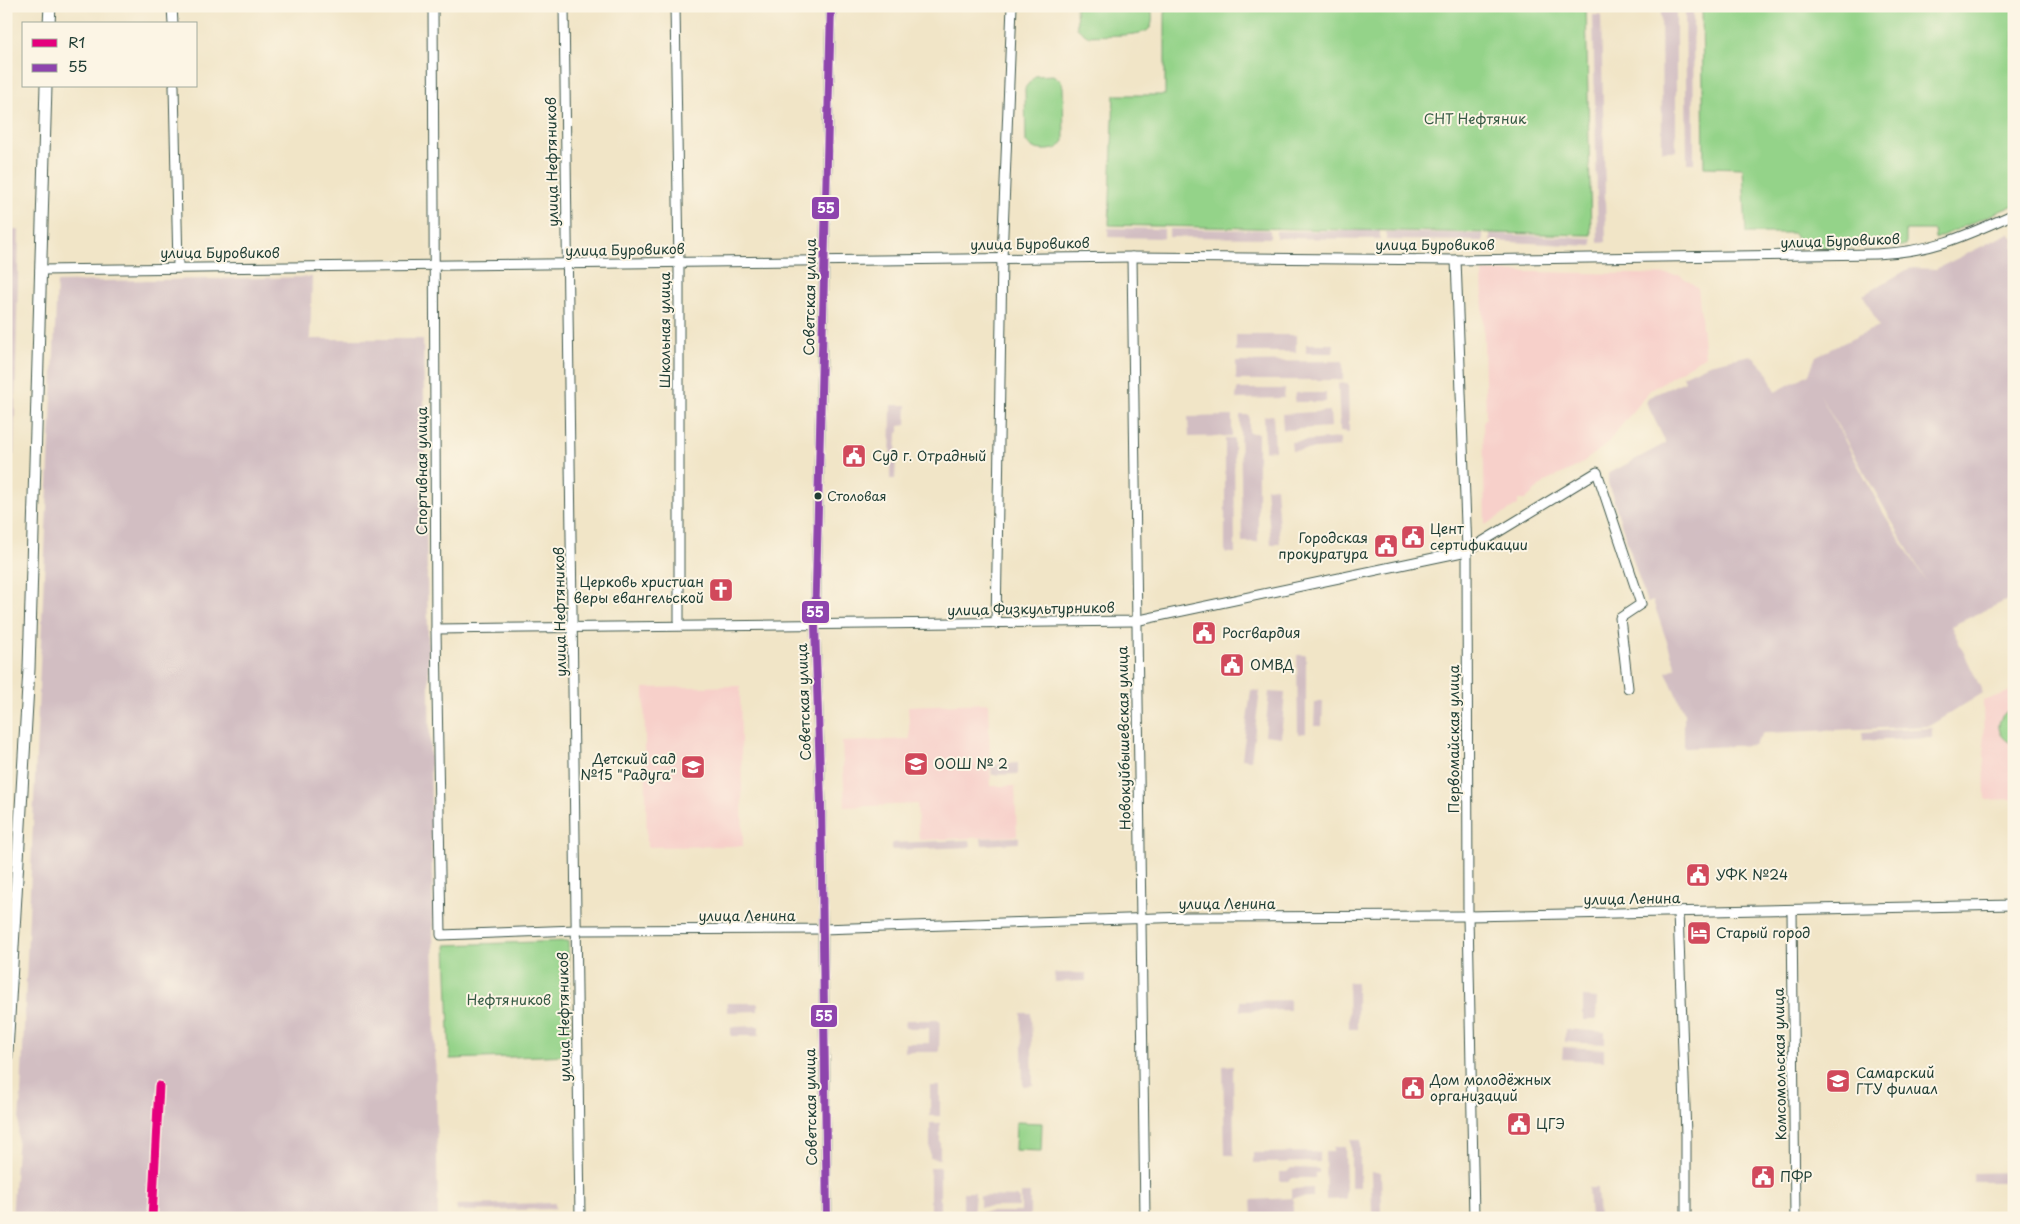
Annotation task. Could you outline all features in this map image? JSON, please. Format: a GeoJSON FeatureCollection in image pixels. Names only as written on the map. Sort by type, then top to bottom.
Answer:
{"type":"FeatureCollection","features":[{"type":"Feature","properties":{"kind":"main road"},"geometry":{"type":"LineString","coordinates":[[49,22],[50,6]]}},
{"type":"Feature","properties":{"kind":"main road"},"geometry":{"type":"LineString","coordinates":[[6,1069],[29,669],[46,88]]}},
{"type":"Feature","properties":{"kind":"street"},"geometry":{"type":"LineString","coordinates":[[172,6],[173,22]]}},
{"type":"Feature","properties":{"kind":"street","name":"Спортивная улица"},"geometry":{"type":"LineString","coordinates":[[433,6],[436,629],[441,935]]}},
{"type":"Feature","properties":{"kind":"street","name":"улица Нефтяников"},"geometry":{"type":"LineString","coordinates":[[564,6],[566,264],[574,626],[580,1218]]}},
{"type":"Feature","properties":{"kind":"street","name":"Школьная улица"},"geometry":{"type":"LineString","coordinates":[[675,6],[679,263],[679,624]]}},
{"type":"Feature","properties":{"kind":"street","name":"Советская улица"},"geometry":{"type":"LineString","coordinates":[[827,1218],[815,625],[831,6]]}},
{"type":"Feature","properties":{"kind":"street"},"geometry":{"type":"LineString","coordinates":[[996,624],[1002,258],[1012,6]]}},
{"type":"Feature","properties":{"kind":"street"},"geometry":{"type":"LineString","coordinates":[[174,88],[178,266]]}},
{"type":"Feature","properties":{"kind":"street","name":"улица Буровиков"},"geometry":{"type":"LineString","coordinates":[[40,270],[178,266],[435,266],[1002,258],[1132,257],[1456,260],[1904,253],[1940,246],[2014,214]]}},
{"type":"Feature","properties":{"kind":"street","name":"Новокуйбышевская улица"},"geometry":{"type":"LineString","coordinates":[[1132,257],[1135,621],[1142,920],[1145,1218]]}},
{"type":"Feature","properties":{"kind":"street","name":"Первомайская улица"},"geometry":{"type":"LineString","coordinates":[[1456,260],[1467,551],[1468,916],[1474,1218]]}},
{"type":"Feature","properties":{"kind":"street","name":"улица Физкультурников"},"geometry":{"type":"LineString","coordinates":[[436,629],[679,624],[996,624],[1135,621],[1467,551],[1597,472],[1642,604],[1620,618],[1628,688]]}},
{"type":"Feature","properties":{"kind":"street","name":"улица Ленина"},"geometry":{"type":"LineString","coordinates":[[441,935],[576,930],[822,930],[1142,920],[1468,916],[2014,905]]}},
{"type":"Feature","properties":{"kind":"street","name":"Комсомольская улица"},"geometry":{"type":"LineString","coordinates":[[1792,910],[1795,1218]]}},
{"type":"Feature","properties":{"kind":"street"},"geometry":{"type":"LineString","coordinates":[[1678,912],[1686,1134],[1686,1218]]}},
{"type":"Feature","properties":{"kind":"shaded area"},"geometry":{"type":"Polygon","coordinates":[[[1661,6],[1676,6],[1676,151],[1662,151],[1661,6]]]}},
{"type":"Feature","properties":{"kind":"shaded area"},"geometry":{"type":"Polygon","coordinates":[[[1685,6],[1693,6],[1694,163],[1687,163],[1685,6]]]}},
{"type":"Feature","properties":{"kind":"shaded area"},"geometry":{"type":"Polygon","coordinates":[[[1593,15],[1601,15],[1606,242],[1598,243],[1593,15]]]}},
{"type":"Feature","properties":{"kind":"shaded area"},"geometry":{"type":"Polygon","coordinates":[[[1108,228],[1164,229],[1164,238],[1108,237],[1108,228]]]}},
{"type":"Feature","properties":{"kind":"shaded area"},"geometry":{"type":"Polygon","coordinates":[[[6,229],[19,229],[14,455],[6,455],[6,229]]]}},
{"type":"Feature","properties":{"kind":"shaded area"},"geometry":{"type":"Polygon","coordinates":[[[1169,229],[1270,230],[1270,238],[1169,237],[1169,229]]]}},
{"type":"Feature","properties":{"kind":"shaded area"},"geometry":{"type":"Polygon","coordinates":[[[1276,231],[1380,231],[1380,239],[1276,238],[1276,231]]]}},
{"type":"Feature","properties":{"kind":"shaded area"},"geometry":{"type":"Polygon","coordinates":[[[1386,232],[1483,234],[1483,241],[1386,240],[1386,232]]]}},
{"type":"Feature","properties":{"kind":"shaded area"},"geometry":{"type":"Polygon","coordinates":[[[2009,233],[2014,240],[2014,597],[1951,626],[1983,693],[1929,726],[1763,733],[1754,745],[1684,748],[1684,712],[1666,672],[1676,668],[1653,601],[1647,603],[1608,483],[1608,474],[1666,443],[1646,402],[1649,397],[1685,381],[1683,376],[1709,364],[1751,355],[1766,370],[1775,392],[1809,374],[1816,356],[1879,326],[1863,295],[1910,268],[1936,269],[2009,233]],[[1818,391],[1884,514],[1927,583],[1818,391]]]}},
{"type":"Feature","properties":{"kind":"shaded area"},"geometry":{"type":"Polygon","coordinates":[[[1490,234],[1592,238],[1592,246],[1490,241],[1490,234]]]}},
{"type":"Feature","properties":{"kind":"shaded area"},"geometry":{"type":"Polygon","coordinates":[[[1482,271],[1680,275],[1698,288],[1705,356],[1650,390],[1605,446],[1576,467],[1545,482],[1525,500],[1518,500],[1518,505],[1485,525],[1483,422],[1486,418],[1482,271]]]}},
{"type":"Feature","properties":{"kind":"shaded area"},"geometry":{"type":"Polygon","coordinates":[[[312,277],[310,339],[423,339],[438,1218],[12,1218],[21,1094],[57,282],[312,277]]]}},
{"type":"Feature","properties":{"kind":"shaded area"},"geometry":{"type":"Polygon","coordinates":[[[1236,335],[1296,335],[1296,352],[1236,352],[1236,335]]]}},
{"type":"Feature","properties":{"kind":"shaded area"},"geometry":{"type":"Polygon","coordinates":[[[1306,344],[1334,344],[1333,353],[1306,353],[1306,344]]]}},
{"type":"Feature","properties":{"kind":"shaded area"},"geometry":{"type":"Polygon","coordinates":[[[1343,361],[1343,380],[1236,380],[1236,362],[1343,361]]]}},
{"type":"Feature","properties":{"kind":"shaded area"},"geometry":{"type":"Polygon","coordinates":[[[1338,383],[1348,383],[1349,432],[1340,431],[1338,383]]]}},
{"type":"Feature","properties":{"kind":"shaded area"},"geometry":{"type":"Polygon","coordinates":[[[1237,389],[1285,389],[1284,398],[1236,399],[1237,389]]]}},
{"type":"Feature","properties":{"kind":"shaded area"},"geometry":{"type":"Polygon","coordinates":[[[1295,393],[1326,393],[1326,402],[1295,402],[1295,393]]]}},
{"type":"Feature","properties":{"kind":"shaded area"},"geometry":{"type":"Polygon","coordinates":[[[891,405],[907,405],[906,425],[899,426],[899,432],[897,433],[895,479],[890,479],[891,405]]]}},
{"type":"Feature","properties":{"kind":"shaded area"},"geometry":{"type":"Polygon","coordinates":[[[1330,411],[1331,427],[1283,430],[1282,414],[1330,411]]]}},
{"type":"Feature","properties":{"kind":"shaded area"},"geometry":{"type":"Polygon","coordinates":[[[1240,415],[1249,415],[1249,433],[1258,433],[1258,542],[1242,542],[1240,415]]]}},
{"type":"Feature","properties":{"kind":"shaded area"},"geometry":{"type":"Polygon","coordinates":[[[1273,415],[1275,450],[1265,451],[1264,416],[1273,415]]]}},
{"type":"Feature","properties":{"kind":"shaded area"},"geometry":{"type":"Polygon","coordinates":[[[1232,416],[1232,436],[1189,437],[1188,417],[1232,416]]]}},
{"type":"Feature","properties":{"kind":"shaded area"},"geometry":{"type":"Polygon","coordinates":[[[1340,438],[1340,447],[1292,451],[1291,442],[1340,438]]]}},
{"type":"Feature","properties":{"kind":"shaded area"},"geometry":{"type":"Polygon","coordinates":[[[1225,439],[1234,439],[1235,553],[1225,553],[1225,439]]]}},
{"type":"Feature","properties":{"kind":"shaded area"},"geometry":{"type":"Polygon","coordinates":[[[1276,487],[1280,544],[1271,544],[1266,488],[1276,487]]]}},
{"type":"Feature","properties":{"kind":"shaded area"},"geometry":{"type":"Polygon","coordinates":[[[1297,655],[1306,655],[1306,733],[1298,734],[1297,655]]]}},
{"type":"Feature","properties":{"kind":"shaded area","name":"Детский сад №15 \"Радуга\""},"geometry":{"type":"Polygon","coordinates":[[[740,686],[743,846],[647,847],[644,688],[740,686]]]}},
{"type":"Feature","properties":{"kind":"shaded area"},"geometry":{"type":"Polygon","coordinates":[[[1251,690],[1260,691],[1251,760],[1242,759],[1251,690]]]}},
{"type":"Feature","properties":{"kind":"shaded area"},"geometry":{"type":"Polygon","coordinates":[[[2014,690],[2014,799],[1985,800],[1983,701],[2014,690]]]}},
{"type":"Feature","properties":{"kind":"shaded area"},"geometry":{"type":"Polygon","coordinates":[[[1269,692],[1285,693],[1281,737],[1265,735],[1269,692]]]}},
{"type":"Feature","properties":{"kind":"shaded area"},"geometry":{"type":"Polygon","coordinates":[[[1315,702],[1323,702],[1322,726],[1314,726],[1315,702]]]}},
{"type":"Feature","properties":{"kind":"shaded area","name":"ООШ № 2"},"geometry":{"type":"Polygon","coordinates":[[[988,703],[991,786],[1015,786],[1017,836],[919,840],[917,804],[845,807],[842,742],[910,739],[908,706],[988,703]]]}},
{"type":"Feature","properties":{"kind":"shaded area"},"geometry":{"type":"Polygon","coordinates":[[[1932,728],[1932,738],[1863,741],[1862,732],[1932,728]]]}},
{"type":"Feature","properties":{"kind":"shaded area"},"geometry":{"type":"Polygon","coordinates":[[[1018,763],[1018,774],[992,775],[991,765],[1018,763]]]}},
{"type":"Feature","properties":{"kind":"shaded area"},"geometry":{"type":"Polygon","coordinates":[[[1019,837],[1019,843],[982,845],[981,838],[1019,837]]]}},
{"type":"Feature","properties":{"kind":"shaded area"},"geometry":{"type":"Polygon","coordinates":[[[970,840],[971,847],[892,850],[892,843],[970,840]]]}},
{"type":"Feature","properties":{"kind":"shaded area"},"geometry":{"type":"Polygon","coordinates":[[[1054,973],[1086,973],[1086,981],[1055,982],[1054,973]]]}},
{"type":"Feature","properties":{"kind":"shaded area"},"geometry":{"type":"Polygon","coordinates":[[[1348,982],[1357,982],[1357,1029],[1349,1029],[1348,982]]]}},
{"type":"Feature","properties":{"kind":"shaded area"},"geometry":{"type":"Polygon","coordinates":[[[1583,997],[1597,998],[1596,1020],[1583,1020],[1583,997]]]}},
{"type":"Feature","properties":{"kind":"shaded area"},"geometry":{"type":"Polygon","coordinates":[[[1290,1000],[1290,1010],[1240,1011],[1240,1001],[1290,1000]]]}},
{"type":"Feature","properties":{"kind":"shaded area"},"geometry":{"type":"Polygon","coordinates":[[[727,1003],[758,1003],[758,1011],[727,1012],[727,1003]]]}},
{"type":"Feature","properties":{"kind":"shaded area"},"geometry":{"type":"Polygon","coordinates":[[[1021,1013],[1031,1013],[1033,1085],[1023,1086],[1021,1013]]]}},
{"type":"Feature","properties":{"kind":"shaded area"},"geometry":{"type":"Polygon","coordinates":[[[906,1020],[940,1020],[939,1052],[905,1052],[905,1043],[929,1043],[929,1028],[905,1028],[906,1020]]]}},
{"type":"Feature","properties":{"kind":"shaded area"},"geometry":{"type":"Polygon","coordinates":[[[759,1026],[759,1036],[731,1036],[731,1027],[759,1026]]]}},
{"type":"Feature","properties":{"kind":"shaded area"},"geometry":{"type":"Polygon","coordinates":[[[1565,1029],[1605,1032],[1605,1044],[1565,1042],[1565,1029]]]}},
{"type":"Feature","properties":{"kind":"shaded area"},"geometry":{"type":"Polygon","coordinates":[[[1563,1047],[1604,1049],[1604,1061],[1562,1059],[1563,1047]]]}},
{"type":"Feature","properties":{"kind":"shaded area"},"geometry":{"type":"Polygon","coordinates":[[[1233,1065],[1234,1155],[1225,1155],[1223,1066],[1233,1065]]]}},
{"type":"Feature","properties":{"kind":"shaded area"},"geometry":{"type":"Polygon","coordinates":[[[930,1086],[940,1086],[940,1116],[930,1116],[930,1086]]]}},
{"type":"Feature","properties":{"kind":"shaded area"},"geometry":{"type":"Polygon","coordinates":[[[930,1123],[940,1123],[940,1159],[930,1158],[930,1123]]]}},
{"type":"Feature","properties":{"kind":"shaded area"},"geometry":{"type":"Polygon","coordinates":[[[1351,1140],[1360,1140],[1360,1187],[1351,1187],[1351,1140]]]}},
{"type":"Feature","properties":{"kind":"shaded area"},"geometry":{"type":"Polygon","coordinates":[[[1333,1147],[1345,1147],[1346,1199],[1326,1200],[1325,1152],[1333,1152],[1333,1147]]]}},
{"type":"Feature","properties":{"kind":"shaded area"},"geometry":{"type":"Polygon","coordinates":[[[1320,1152],[1320,1162],[1253,1163],[1253,1153],[1320,1152]]]}},
{"type":"Feature","properties":{"kind":"shaded area"},"geometry":{"type":"Polygon","coordinates":[[[930,1167],[940,1167],[940,1218],[930,1218],[930,1167]]]}},
{"type":"Feature","properties":{"kind":"shaded area"},"geometry":{"type":"Polygon","coordinates":[[[1291,1168],[1319,1169],[1319,1173],[1315,1173],[1315,1178],[1292,1178],[1288,1181],[1280,1181],[1280,1172],[1287,1172],[1291,1168]]]}},
{"type":"Feature","properties":{"kind":"shaded area"},"geometry":{"type":"Polygon","coordinates":[[[1371,1172],[1381,1172],[1382,1213],[1372,1213],[1371,1172]]]}},
{"type":"Feature","properties":{"kind":"shaded area"},"geometry":{"type":"Polygon","coordinates":[[[2014,1172],[2014,1182],[1974,1182],[1974,1173],[2014,1172]]]}},
{"type":"Feature","properties":{"kind":"shaded area"},"geometry":{"type":"Polygon","coordinates":[[[1313,1188],[1313,1197],[1293,1198],[1293,1214],[1252,1216],[1251,1200],[1292,1198],[1292,1189],[1313,1188]]]}},
{"type":"Feature","properties":{"kind":"shaded area"},"geometry":{"type":"Polygon","coordinates":[[[1588,1188],[1597,1188],[1599,1218],[1590,1218],[1588,1188]]]}},
{"type":"Feature","properties":{"kind":"shaded area"},"geometry":{"type":"Polygon","coordinates":[[[963,1192],[975,1192],[973,1218],[963,1218],[963,1192]]]}},
{"type":"Feature","properties":{"kind":"shaded area"},"geometry":{"type":"Polygon","coordinates":[[[1021,1193],[1030,1193],[1030,1218],[975,1218],[975,1212],[1021,1212],[1021,1193]]]}},
{"type":"Feature","properties":{"kind":"shaded area"},"geometry":{"type":"Polygon","coordinates":[[[980,1196],[1019,1197],[1019,1207],[980,1207],[980,1196]]]}},
{"type":"Feature","properties":{"kind":"shaded area"},"geometry":{"type":"Polygon","coordinates":[[[555,1203],[555,1209],[457,1211],[456,1205],[555,1203]]]}},
{"type":"Feature","properties":{"kind":"green space"},"geometry":{"type":"Polygon","coordinates":[[[1076,6],[1151,6],[1152,24],[1145,32],[1087,36],[1077,28],[1076,6]]]}},
{"type":"Feature","properties":{"kind":"green space","name":"СНТ Нефтяник"},"geometry":{"type":"Polygon","coordinates":[[[1177,6],[1586,6],[1591,235],[1109,225],[1114,95],[1165,95],[1165,8],[1176,9],[1177,6]]]}},
{"type":"Feature","properties":{"kind":"green space"},"geometry":{"type":"Polygon","coordinates":[[[1702,6],[2014,6],[2014,205],[1935,239],[1934,230],[1906,230],[1906,246],[1807,248],[1793,233],[1746,233],[1743,168],[1704,167],[1702,6]]]}},
{"type":"Feature","properties":{"kind":"green space"},"geometry":{"type":"Polygon","coordinates":[[[1053,75],[1061,81],[1063,87],[1064,141],[1058,148],[1050,150],[1037,149],[1026,142],[1025,88],[1035,76],[1053,75]]]}},
{"type":"Feature","properties":{"kind":"green space"},"geometry":{"type":"Polygon","coordinates":[[[2014,708],[2014,744],[2003,737],[1999,726],[2003,715],[2014,708]]]}},
{"type":"Feature","properties":{"kind":"green space","name":"Нефтяников"},"geometry":{"type":"Polygon","coordinates":[[[568,941],[571,1055],[450,1059],[446,945],[568,941]]]}},
{"type":"Feature","properties":{"kind":"green space"},"geometry":{"type":"Polygon","coordinates":[[[1016,1122],[1042,1123],[1041,1151],[1015,1150],[1016,1122]]]}},
{"type":"Feature","properties":{"kind":"transit line","name":"55"},"geometry":{"type":"LineString","coordinates":[[827,1218],[821,803],[815,625],[831,6]]}},
{"type":"Feature","properties":{"kind":"transit line","name":"R1"},"geometry":{"type":"LineString","coordinates":[[152,1218],[159,1086]]}},
{"type":"Feature","properties":{"kind":"place","name":"Суд г. Отрадный"},"geometry":{"type":"Point","coordinates":[854,456]}},
{"type":"Feature","properties":{"kind":"place","name":"Столовая"},"geometry":{"type":"Point","coordinates":[818,496]}},
{"type":"Feature","properties":{"kind":"place","name":"Цент сертификации"},"geometry":{"type":"Point","coordinates":[1413,537]}},
{"type":"Feature","properties":{"kind":"place","name":"Городская прокуратура"},"geometry":{"type":"Point","coordinates":[1386,546]}},
{"type":"Feature","properties":{"kind":"place","name":"Церковь христиан веры евангельской"},"geometry":{"type":"Point","coordinates":[721,590]}},
{"type":"Feature","properties":{"kind":"place","name":"Росгвардия"},"geometry":{"type":"Point","coordinates":[1204,633]}},
{"type":"Feature","properties":{"kind":"place","name":"ОМВД"},"geometry":{"type":"Point","coordinates":[1232,665]}},
{"type":"Feature","properties":{"kind":"place","name":"ООШ № 2"},"geometry":{"type":"Point","coordinates":[916,764]}},
{"type":"Feature","properties":{"kind":"place","name":"Детский сад №15 \"Радуга\""},"geometry":{"type":"Point","coordinates":[693,767]}},
{"type":"Feature","properties":{"kind":"place","name":"УФК №24"},"geometry":{"type":"Point","coordinates":[1698,875]}},
{"type":"Feature","properties":{"kind":"place","name":"Старый город"},"geometry":{"type":"Point","coordinates":[1699,933]}},
{"type":"Feature","properties":{"kind":"place","name":"Самарский ГТУ филиал"},"geometry":{"type":"Point","coordinates":[1838,1081]}},
{"type":"Feature","properties":{"kind":"place","name":"Дом молодёжных организаций"},"geometry":{"type":"Point","coordinates":[1413,1088]}},
{"type":"Feature","properties":{"kind":"place","name":"ЦГЭ"},"geometry":{"type":"Point","coordinates":[1519,1124]}},
{"type":"Feature","properties":{"kind":"place","name":"ПФР"},"geometry":{"type":"Point","coordinates":[1763,1177]}}]}
